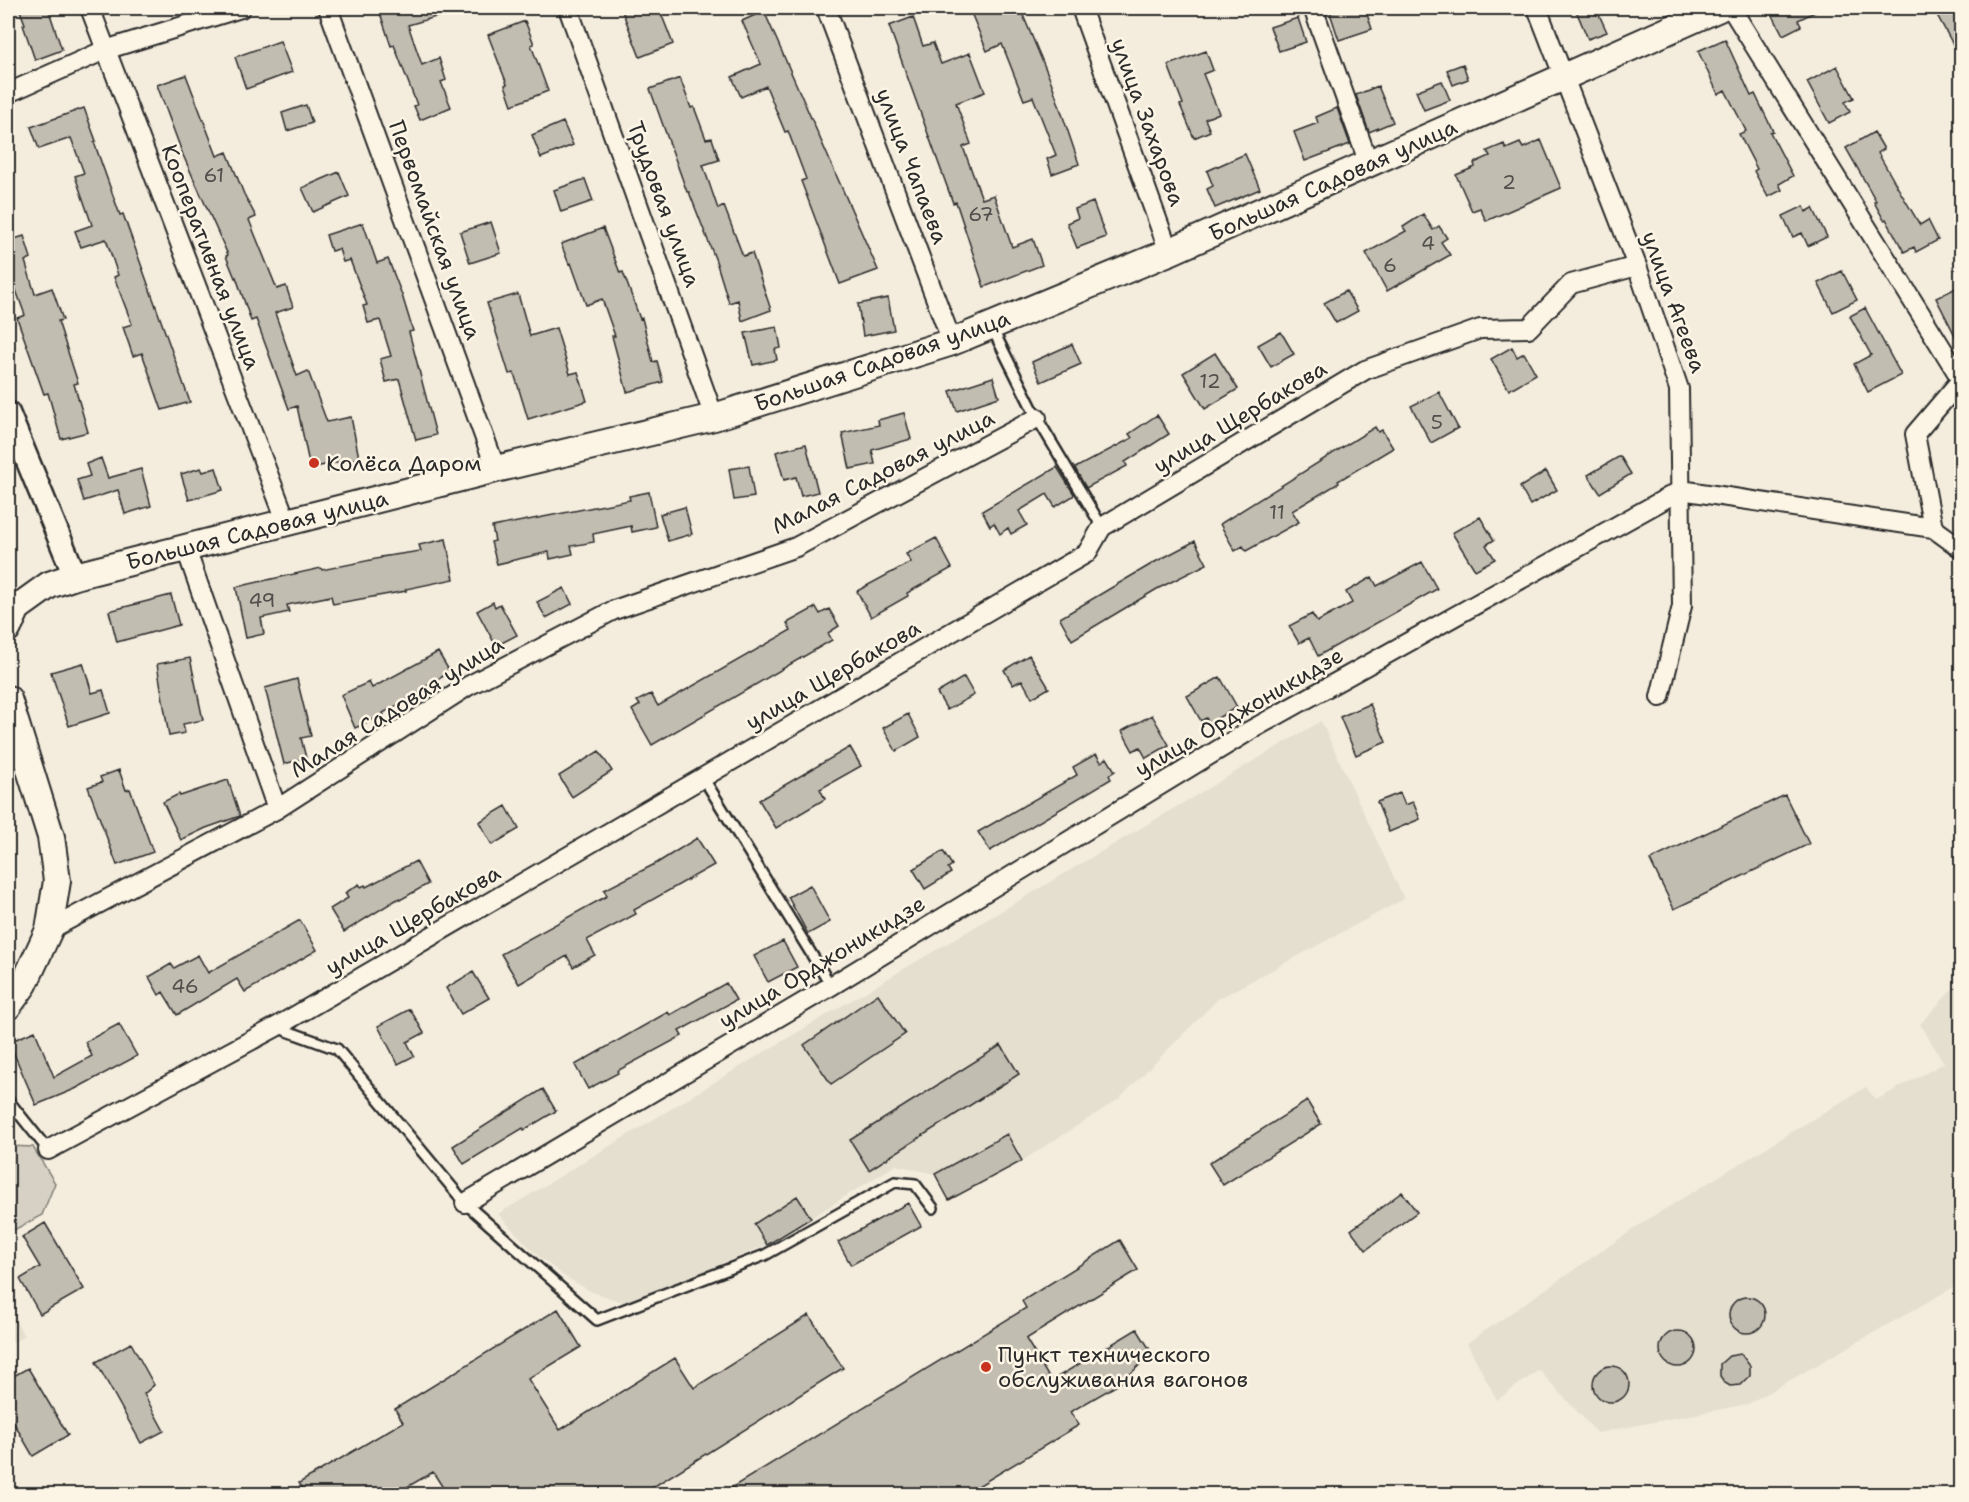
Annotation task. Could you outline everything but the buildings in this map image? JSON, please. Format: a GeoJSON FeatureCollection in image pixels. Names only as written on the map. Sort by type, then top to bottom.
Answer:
{"type":"FeatureCollection","features":[{"type":"Feature","properties":{"kind":"main road","name":"Большая Садовая улица"},"geometry":{"type":"LineString","coordinates":[[11,615],[49,585],[75,576],[496,469],[714,417],[952,342],[1169,252],[1719,8]]}},
{"type":"Feature","properties":{"kind":"main road"},"geometry":{"type":"LineString","coordinates":[[8,699],[51,837],[57,881],[49,930],[24,984],[8,1006]]}},
{"type":"Feature","properties":{"kind":"street","name":"Кооперативная улица"},"geometry":{"type":"LineString","coordinates":[[90,8],[287,523]]}},
{"type":"Feature","properties":{"kind":"street"},"geometry":{"type":"LineString","coordinates":[[8,93],[105,50],[241,8]]}},
{"type":"Feature","properties":{"kind":"street","name":"Первомайская улица"},"geometry":{"type":"LineString","coordinates":[[328,8],[496,469]]}},
{"type":"Feature","properties":{"kind":"street","name":"Трудовая улица"},"geometry":{"type":"LineString","coordinates":[[568,8],[714,417]]}},
{"type":"Feature","properties":{"kind":"street","name":"улица Чапаева"},"geometry":{"type":"LineString","coordinates":[[826,8],[952,342]]}},
{"type":"Feature","properties":{"kind":"street","name":"улица Захарова"},"geometry":{"type":"LineString","coordinates":[[1081,8],[1169,252]]}},
{"type":"Feature","properties":{"kind":"street"},"geometry":{"type":"LineString","coordinates":[[1313,8],[1369,164]]}},
{"type":"Feature","properties":{"kind":"street","name":"улица Агеева"},"geometry":{"type":"LineString","coordinates":[[1537,8],[1637,266],[1679,389],[1682,606],[1660,697]]}},
{"type":"Feature","properties":{"kind":"street"},"geometry":{"type":"LineString","coordinates":[[1731,8],[1961,379],[1915,434],[1933,528]]}},
{"type":"Feature","properties":{"kind":"street","name":"улица Щербакова"},"geometry":{"type":"LineString","coordinates":[[48,1150],[276,1027],[704,779],[1087,553],[1102,527],[1365,370],[1480,328],[1529,328],[1571,284],[1637,266]]}},
{"type":"Feature","properties":{"kind":"street"},"geometry":{"type":"LineString","coordinates":[[8,413],[75,576]]}},
{"type":"Feature","properties":{"kind":"street","name":"Малая Садовая улица"},"geometry":{"type":"LineString","coordinates":[[49,930],[277,809],[468,686],[614,610],[796,547],[1037,418]]}},
{"type":"Feature","properties":{"kind":"street"},"geometry":{"type":"LineString","coordinates":[[1681,490],[1933,528],[1962,549]]}},
{"type":"Feature","properties":{"kind":"street","name":"улица Орджоникидзе"},"geometry":{"type":"LineString","coordinates":[[465,1203],[831,986],[1249,731],[1681,490]]}},
{"type":"Feature","properties":{"kind":"street"},"geometry":{"type":"LineString","coordinates":[[186,549],[277,809]]}},
{"type":"Feature","properties":{"kind":"lane"},"geometry":{"type":"LineString","coordinates":[[991,326],[1037,418],[1102,527]]}},
{"type":"Feature","properties":{"kind":"lane"},"geometry":{"type":"LineString","coordinates":[[704,779],[831,986]]}},
{"type":"Feature","properties":{"kind":"lane"},"geometry":{"type":"LineString","coordinates":[[276,1027],[337,1049],[465,1203],[597,1320],[765,1256],[895,1182],[915,1184],[933,1208]]}},
{"type":"Feature","properties":{"kind":"lane"},"geometry":{"type":"LineString","coordinates":[[8,1100],[48,1150]]}},
{"type":"Feature","properties":{"kind":"shaded area"},"geometry":{"type":"Polygon","coordinates":[[[1321,721],[1404,899],[1218,999],[1119,1099],[1022,1161],[949,1200],[934,1174],[896,1165],[767,1245],[625,1303],[592,1292],[564,1276],[537,1255],[498,1214],[756,1057],[1321,721]]]}},
{"type":"Feature","properties":{"kind":"shaded area"},"geometry":{"type":"Polygon","coordinates":[[[1961,980],[1961,1283],[1748,1404],[1597,1433],[1539,1370],[1497,1400],[1467,1343],[1650,1218],[1866,1087],[1876,1100],[1944,1063],[1920,1024],[1961,980]]]}},
{"type":"Feature","properties":{"kind":"shaded area"},"geometry":{"type":"Polygon","coordinates":[[[8,1146],[33,1147],[55,1183],[42,1215],[14,1230],[8,1228],[8,1146]]]}},
{"type":"Feature","properties":{"kind":"shaded area"},"geometry":{"type":"Polygon","coordinates":[[[8,1307],[24,1336],[8,1345],[8,1307]]]}},
{"type":"Feature","properties":{"kind":"place","name":"Колёса Даром"},"geometry":{"type":"Point","coordinates":[314,463]}},
{"type":"Feature","properties":{"kind":"place","name":"Пункт технического обслуживания вагонов"},"geometry":{"type":"Point","coordinates":[986,1367]}}]}
